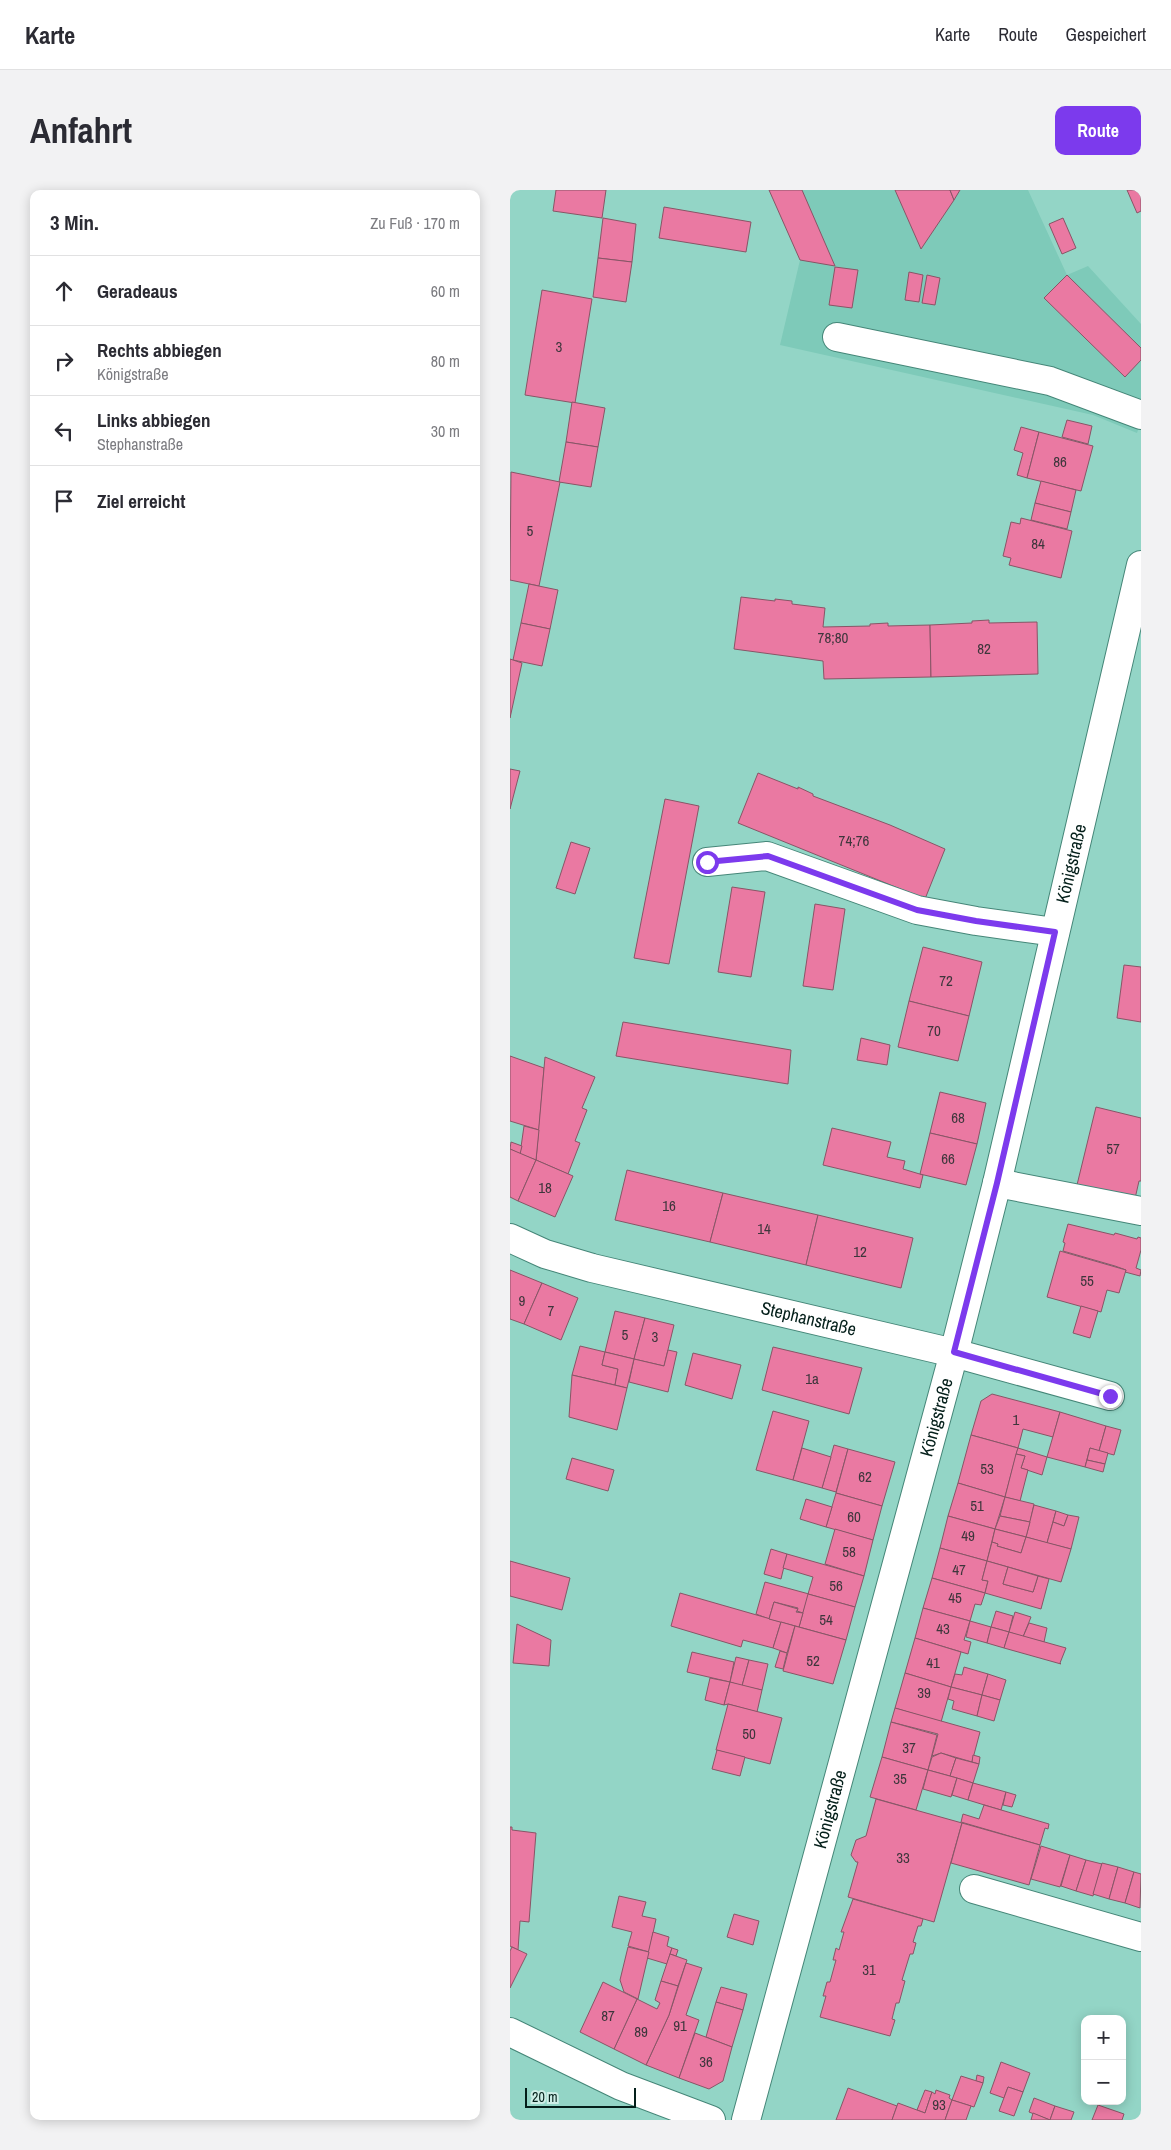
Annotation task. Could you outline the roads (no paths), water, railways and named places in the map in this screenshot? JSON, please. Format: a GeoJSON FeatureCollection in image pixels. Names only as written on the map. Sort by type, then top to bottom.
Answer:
{"type":"FeatureCollection","features":[{"type":"Feature","properties":{"kind":"street"},"geometry":{"type":"LineString","coordinates":[[837,337],[1050,382],[1141,415]]}},
{"type":"Feature","properties":{"kind":"street","name":"Königstraße"},"geometry":{"type":"LineString","coordinates":[[746,2120],[954,1352],[997,1183],[1141,565]]}},
{"type":"Feature","properties":{"kind":"street"},"geometry":{"type":"LineString","coordinates":[[707,862],[768,856],[917,910],[976,921],[1055,932]]}},
{"type":"Feature","properties":{"kind":"street"},"geometry":{"type":"LineString","coordinates":[[997,1183],[1141,1210]]}},
{"type":"Feature","properties":{"kind":"street","name":"Stephanstraße"},"geometry":{"type":"LineString","coordinates":[[510,1238],[545,1254],[592,1268],[954,1352],[1110,1396]]}},
{"type":"Feature","properties":{"kind":"street"},"geometry":{"type":"LineString","coordinates":[[974,1889],[1141,1937]]}},
{"type":"Feature","properties":{"kind":"street"},"geometry":{"type":"LineString","coordinates":[[510,2032],[621,2086],[711,2120]]}}]}
